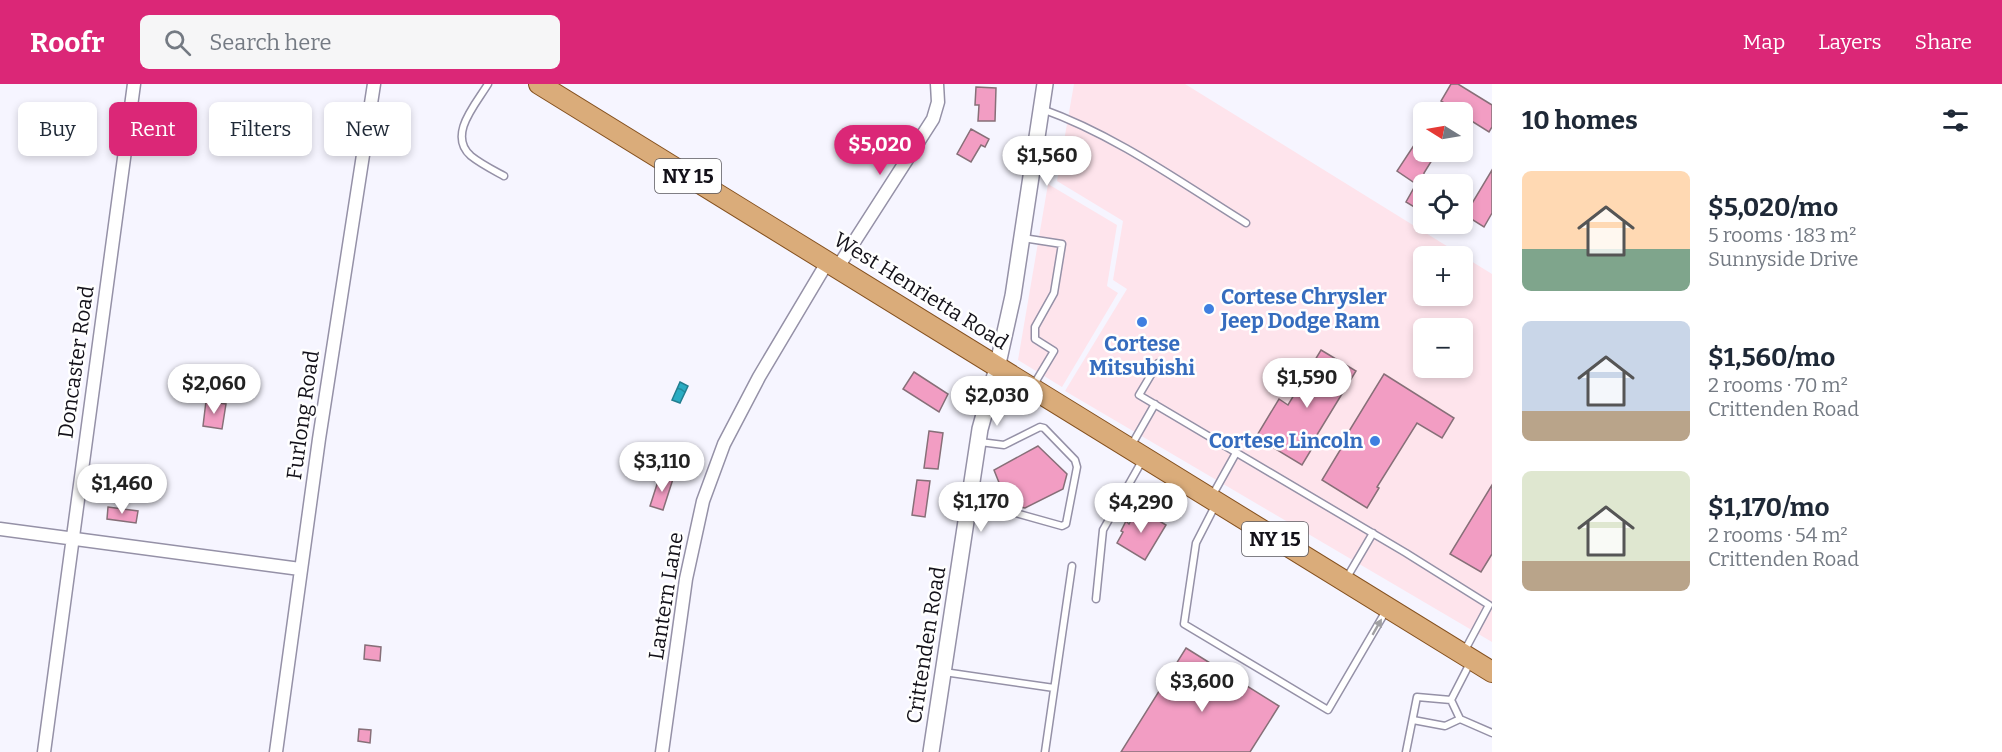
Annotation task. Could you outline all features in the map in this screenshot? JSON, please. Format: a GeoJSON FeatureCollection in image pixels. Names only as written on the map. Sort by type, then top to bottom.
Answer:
{"type":"FeatureCollection","features":[{"type":"Feature","properties":{"kind":"main road","name":"West Henrietta Road"},"geometry":{"type":"LineString","coordinates":[[538,84],[1492,672]]}},
{"type":"Feature","properties":{"kind":"street","name":"Doncaster Road"},"geometry":{"type":"LineString","coordinates":[[44,752],[134,84]]}},
{"type":"Feature","properties":{"kind":"street","name":"Furlong Road"},"geometry":{"type":"LineString","coordinates":[[276,752],[300,569],[374,84]]}},
{"type":"Feature","properties":{"kind":"street","name":"Lantern Lane"},"geometry":{"type":"LineString","coordinates":[[662,752],[686,579],[703,501],[724,444],[759,377],[833,264],[933,119],[938,102],[937,84]]}},
{"type":"Feature","properties":{"kind":"street","name":"Crittenden Road"},"geometry":{"type":"LineString","coordinates":[[931,752],[971,481],[978,442],[1013,296],[1045,84]]}},
{"type":"Feature","properties":{"kind":"street"},"geometry":{"type":"LineString","coordinates":[[0,529],[300,569]]}},
{"type":"Feature","properties":{"kind":"lane"},"geometry":{"type":"LineString","coordinates":[[488,84],[466,120],[461,137],[466,150],[472,156],[504,176]]}},
{"type":"Feature","properties":{"kind":"lane"},"geometry":{"type":"LineString","coordinates":[[1042,109],[1072,119],[1105,136],[1246,223]]}},
{"type":"Feature","properties":{"kind":"lane"},"geometry":{"type":"LineString","coordinates":[[1023,238],[1062,244],[1054,293],[1035,327],[1035,339],[1054,351],[1032,389]]}},
{"type":"Feature","properties":{"kind":"lane"},"geometry":{"type":"LineString","coordinates":[[1158,363],[1139,395],[1373,533],[1489,605],[1451,700],[1460,719],[1492,733]]}},
{"type":"Feature","properties":{"kind":"lane"},"geometry":{"type":"LineString","coordinates":[[1096,599],[1103,530],[1137,454],[1155,405]]}},
{"type":"Feature","properties":{"kind":"lane"},"geometry":{"type":"LineString","coordinates":[[971,481],[1005,510],[1062,526],[1066,524],[1077,467],[1075,460],[1044,428],[1040,427],[1004,445],[978,442]]}},
{"type":"Feature","properties":{"kind":"lane"},"geometry":{"type":"LineString","coordinates":[[1236,453],[1196,543],[1185,624],[1328,710],[1388,608]]}},
{"type":"Feature","properties":{"kind":"lane"},"geometry":{"type":"LineString","coordinates":[[1345,581],[1373,533]]}},
{"type":"Feature","properties":{"kind":"lane"},"geometry":{"type":"LineString","coordinates":[[1045,752],[1072,566]]}},
{"type":"Feature","properties":{"kind":"lane"},"geometry":{"type":"LineString","coordinates":[[1485,614],[1492,618]]}},
{"type":"Feature","properties":{"kind":"lane"},"geometry":{"type":"LineString","coordinates":[[943,672],[1054,688]]}},
{"type":"Feature","properties":{"kind":"lane"},"geometry":{"type":"LineString","coordinates":[[1406,752],[1417,697],[1451,700]]}},
{"type":"Feature","properties":{"kind":"lane"},"geometry":{"type":"LineString","coordinates":[[1413,720],[1445,726],[1460,719]]}},
{"type":"Feature","properties":{"kind":"shaded area"},"geometry":{"type":"Polygon","coordinates":[[[1074,84],[1185,84],[1413,225],[1413,234],[1427,234],[1447,246],[1413,246],[1413,306],[1473,306],[1473,262],[1492,274],[1492,642],[1065,391],[1127,289],[1113,280],[1123,221],[1057,181],[1074,84]]]}},
{"type":"Feature","properties":{"kind":"shaded area"},"geometry":{"type":"Polygon","coordinates":[[[1048,184],[1117,225],[1107,286],[1118,293],[1062,387],[1018,360],[1048,184]]]}},
{"type":"Feature","properties":{"kind":"water"},"geometry":{"type":"Polygon","coordinates":[[[680,382],[688,386],[680,403],[672,400],[680,382]]]}},
{"type":"Feature","properties":{"kind":"building"},"geometry":{"type":"Polygon","coordinates":[[[1451,84],[1458,84],[1492,105],[1492,127],[1489,132],[1473,122],[1473,102],[1441,101],[1451,84]]]}},
{"type":"Feature","properties":{"kind":"building"},"geometry":{"type":"Polygon","coordinates":[[[976,87],[996,88],[995,121],[978,121],[979,105],[975,105],[976,87]]]}},
{"type":"Feature","properties":{"kind":"building"},"geometry":{"type":"Polygon","coordinates":[[[971,129],[989,139],[985,147],[981,145],[971,162],[957,154],[971,129]]]}},
{"type":"Feature","properties":{"kind":"building"},"geometry":{"type":"Polygon","coordinates":[[[1413,147],[1413,162],[1431,162],[1424,174],[1413,174],[1413,182],[1397,171],[1413,147]]]}},
{"type":"Feature","properties":{"kind":"building"},"geometry":{"type":"Polygon","coordinates":[[[1492,170],[1492,213],[1484,227],[1473,220],[1473,202],[1492,170]]]}},
{"type":"Feature","properties":{"kind":"building"},"geometry":{"type":"Polygon","coordinates":[[[1413,189],[1413,206],[1406,202],[1413,189]]]}},
{"type":"Feature","properties":{"kind":"building"},"geometry":{"type":"Polygon","coordinates":[[[1321,350],[1356,371],[1312,443],[1314,445],[1302,465],[1256,437],[1279,399],[1288,405],[1321,350]]]}},
{"type":"Feature","properties":{"kind":"building"},"geometry":{"type":"Polygon","coordinates":[[[914,372],[948,394],[939,412],[903,389],[914,372]]]}},
{"type":"Feature","properties":{"kind":"building","name":"Cortese Lincoln"},"geometry":{"type":"Polygon","coordinates":[[[1384,374],[1454,418],[1442,438],[1417,423],[1377,487],[1379,488],[1367,508],[1322,480],[1384,374]]]}},
{"type":"Feature","properties":{"kind":"building"},"geometry":{"type":"Polygon","coordinates":[[[206,401],[226,404],[222,429],[203,426],[206,401]]]}},
{"type":"Feature","properties":{"kind":"building"},"geometry":{"type":"Polygon","coordinates":[[[929,431],[943,433],[938,469],[924,468],[929,431]]]}},
{"type":"Feature","properties":{"kind":"building"},"geometry":{"type":"Polygon","coordinates":[[[1038,446],[1067,474],[1063,489],[1025,508],[1008,505],[994,470],[1038,446]]]}},
{"type":"Feature","properties":{"kind":"building"},"geometry":{"type":"Polygon","coordinates":[[[660,475],[673,479],[663,510],[650,506],[660,475]]]}},
{"type":"Feature","properties":{"kind":"building"},"geometry":{"type":"Polygon","coordinates":[[[917,480],[930,481],[925,517],[912,515],[917,480]]]}},
{"type":"Feature","properties":{"kind":"building"},"geometry":{"type":"Polygon","coordinates":[[[1492,485],[1492,554],[1481,572],[1450,554],[1492,485]]]}},
{"type":"Feature","properties":{"kind":"building"},"geometry":{"type":"Polygon","coordinates":[[[108,507],[138,511],[136,523],[107,519],[108,507]]]}},
{"type":"Feature","properties":{"kind":"building"},"geometry":{"type":"Polygon","coordinates":[[[1138,508],[1166,525],[1145,560],[1117,543],[1126,521],[1129,524],[1138,508]]]}},
{"type":"Feature","properties":{"kind":"building"},"geometry":{"type":"Polygon","coordinates":[[[365,645],[381,647],[380,661],[364,659],[365,645]]]}},
{"type":"Feature","properties":{"kind":"building"},"geometry":{"type":"Polygon","coordinates":[[[1186,648],[1279,706],[1250,752],[1121,752],[1186,648]]]}},
{"type":"Feature","properties":{"kind":"building"},"geometry":{"type":"Polygon","coordinates":[[[359,729],[371,730],[370,743],[358,741],[359,729]]]}},
{"type":"Feature","properties":{"kind":"place","name":"Cortese Chrysler Jeep Dodge Ram"},"geometry":{"type":"Point","coordinates":[1209,309]}},
{"type":"Feature","properties":{"kind":"place","name":"Cortese Mitsubishi"},"geometry":{"type":"Point","coordinates":[1142,322]}},
{"type":"Feature","properties":{"kind":"place","name":"Cortese Lincoln"},"geometry":{"type":"Point","coordinates":[1375,441]}}]}
